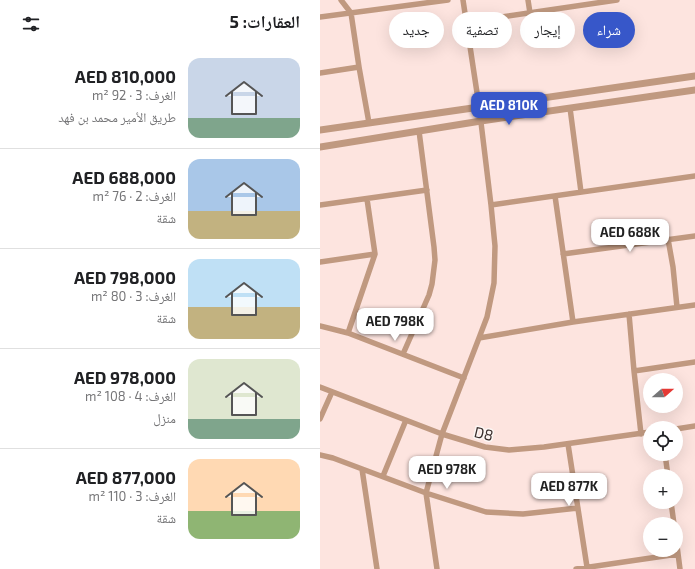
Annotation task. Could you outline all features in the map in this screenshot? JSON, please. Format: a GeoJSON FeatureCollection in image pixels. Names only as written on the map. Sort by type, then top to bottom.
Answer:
{"type":"FeatureCollection","features":[{"type":"Feature","properties":{"kind":"street"},"geometry":{"type":"LineString","coordinates":[[341,0],[351,13],[369,123]]}},
{"type":"Feature","properties":{"kind":"street"},"geometry":{"type":"LineString","coordinates":[[399,0],[402,6]]}},
{"type":"Feature","properties":{"kind":"street"},"geometry":{"type":"LineString","coordinates":[[320,17],[448,0]]}},
{"type":"Feature","properties":{"kind":"street"},"geometry":{"type":"LineString","coordinates":[[464,0],[466,12]]}},
{"type":"Feature","properties":{"kind":"street"},"geometry":{"type":"LineString","coordinates":[[528,0],[530,12]]}},
{"type":"Feature","properties":{"kind":"street"},"geometry":{"type":"LineString","coordinates":[[537,12],[617,0]]}},
{"type":"Feature","properties":{"kind":"street"},"geometry":{"type":"LineString","coordinates":[[437,569],[426,493],[442,434],[487,317],[494,283],[495,246],[491,205],[471,48]]}},
{"type":"Feature","properties":{"kind":"street"},"geometry":{"type":"LineString","coordinates":[[320,72],[359,67]]}},
{"type":"Feature","properties":{"kind":"street"},"geometry":{"type":"LineString","coordinates":[[320,130],[695,76]]}},
{"type":"Feature","properties":{"kind":"street"},"geometry":{"type":"LineString","coordinates":[[320,147],[481,121],[695,90]]}},
{"type":"Feature","properties":{"kind":"street"},"geometry":{"type":"LineString","coordinates":[[570,108],[580,192]]}},
{"type":"Feature","properties":{"kind":"street"},"geometry":{"type":"LineString","coordinates":[[403,354],[429,295],[434,273],[435,260],[419,131]]}},
{"type":"Feature","properties":{"kind":"street"},"geometry":{"type":"LineString","coordinates":[[491,205],[695,176]]}},
{"type":"Feature","properties":{"kind":"street"},"geometry":{"type":"LineString","coordinates":[[320,205],[427,190]]}},
{"type":"Feature","properties":{"kind":"street"},"geometry":{"type":"LineString","coordinates":[[555,196],[573,322]]}},
{"type":"Feature","properties":{"kind":"street"},"geometry":{"type":"LineString","coordinates":[[348,333],[375,254],[367,199]]}},
{"type":"Feature","properties":{"kind":"street"},"geometry":{"type":"LineString","coordinates":[[563,254],[695,236]]}},
{"type":"Feature","properties":{"kind":"street"},"geometry":{"type":"LineString","coordinates":[[668,239],[677,308]]}},
{"type":"Feature","properties":{"kind":"street"},"geometry":{"type":"LineString","coordinates":[[320,262],[375,254]]}},
{"type":"Feature","properties":{"kind":"street"},"geometry":{"type":"LineString","coordinates":[[480,338],[573,322],[695,305]]}},
{"type":"Feature","properties":{"kind":"street"},"geometry":{"type":"LineString","coordinates":[[629,314],[641,434]]}},
{"type":"Feature","properties":{"kind":"street"},"geometry":{"type":"LineString","coordinates":[[320,326],[348,333],[464,378]]}},
{"type":"Feature","properties":{"kind":"street"},"geometry":{"type":"LineString","coordinates":[[634,371],[695,362]]}},
{"type":"Feature","properties":{"kind":"street","name":"D8"},"geometry":{"type":"LineString","coordinates":[[320,387],[442,434],[485,447],[509,450],[544,448],[641,434]]}},
{"type":"Feature","properties":{"kind":"street"},"geometry":{"type":"LineString","coordinates":[[320,419],[332,392]]}},
{"type":"Feature","properties":{"kind":"street"},"geometry":{"type":"LineString","coordinates":[[382,476],[406,420]]}},
{"type":"Feature","properties":{"kind":"street"},"geometry":{"type":"LineString","coordinates":[[683,427],[695,426]]}},
{"type":"Feature","properties":{"kind":"street"},"geometry":{"type":"LineString","coordinates":[[568,444],[587,568]]}},
{"type":"Feature","properties":{"kind":"street"},"geometry":{"type":"LineString","coordinates":[[320,455],[362,468],[426,493],[486,512],[523,514],[578,508]]}},
{"type":"Feature","properties":{"kind":"street"},"geometry":{"type":"LineString","coordinates":[[362,468],[377,569]]}},
{"type":"Feature","properties":{"kind":"street"},"geometry":{"type":"LineString","coordinates":[[576,569],[658,557]]}},
{"type":"Feature","properties":{"kind":"street"},"geometry":{"type":"LineString","coordinates":[[678,557],[680,569]]}}]}
